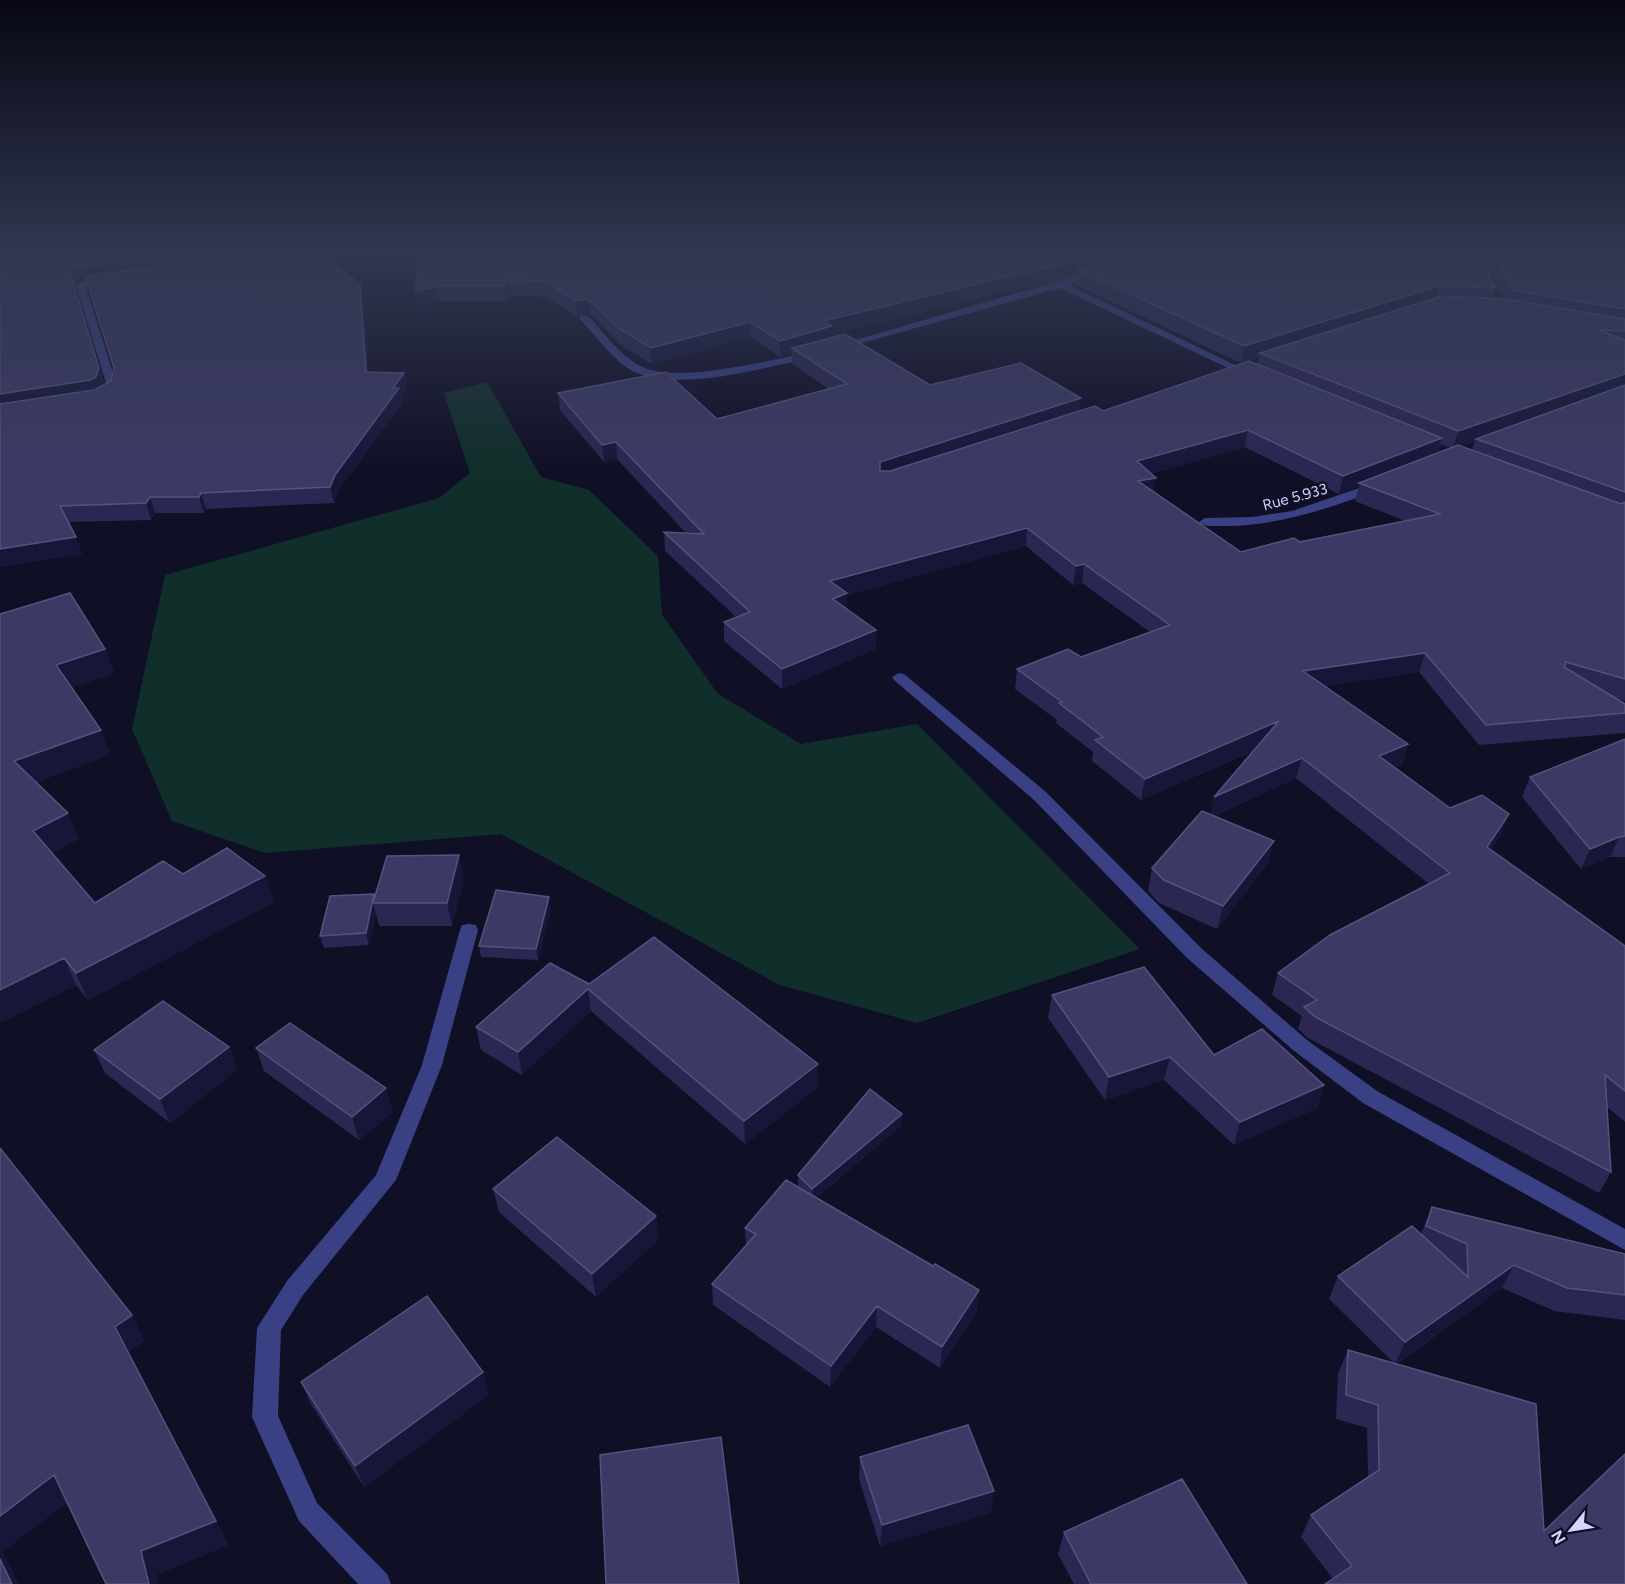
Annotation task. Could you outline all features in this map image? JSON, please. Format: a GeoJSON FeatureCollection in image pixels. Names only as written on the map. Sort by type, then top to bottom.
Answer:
{"type":"FeatureCollection","features":[{"type":"Feature","properties":{"kind":"street"},"geometry":{"type":"LineString","coordinates":[[90,401],[108,395],[111,383],[94,326]]}},
{"type":"Feature","properties":{"kind":"street"},"geometry":{"type":"LineString","coordinates":[[592,326],[632,365],[644,372],[668,375],[720,372],[777,363],[912,326]]}},
{"type":"Feature","properties":{"kind":"street"},"geometry":{"type":"LineString","coordinates":[[1142,326],[1231,371],[1268,382]]}},
{"type":"Feature","properties":{"kind":"street"},"geometry":{"type":"LineString","coordinates":[[1231,371],[1259,362]]}},
{"type":"Feature","properties":{"kind":"street","name":"Rue 5.933"},"geometry":{"type":"LineString","coordinates":[[1204,522],[1262,522],[1305,512],[1389,481]]}},
{"type":"Feature","properties":{"kind":"street"},"geometry":{"type":"LineString","coordinates":[[899,678],[1040,796],[1194,953],[1300,1045],[1370,1097],[1625,1240]]}},
{"type":"Feature","properties":{"kind":"street"},"geometry":{"type":"LineString","coordinates":[[377,1584],[308,1512],[265,1417],[269,1328],[295,1288],[385,1179],[432,1065],[469,930]]}},
{"type":"Feature","properties":{"kind":"green space"},"geometry":{"type":"Polygon","coordinates":[[[487,382],[541,477],[589,490],[658,556],[662,615],[718,694],[801,744],[917,724],[1140,949],[917,1023],[780,985],[501,834],[265,853],[172,821],[132,729],[165,575],[439,498],[470,473],[444,393],[487,382]]]}},
{"type":"Feature","properties":{"kind":"building"},"geometry":{"type":"Polygon","coordinates":[[[0,326],[86,326],[99,368],[96,377],[90,380],[0,394],[0,326]]]}},
{"type":"Feature","properties":{"kind":"building"},"geometry":{"type":"Polygon","coordinates":[[[101,326],[363,326],[366,372],[404,373],[393,388],[399,388],[335,475],[330,487],[201,493],[199,497],[150,497],[146,503],[60,506],[76,537],[0,549],[0,404],[94,390],[111,381],[114,368],[101,326]]]}},
{"type":"Feature","properties":{"kind":"building"},"geometry":{"type":"Polygon","coordinates":[[[616,326],[735,326],[651,348],[616,326]]]}},
{"type":"Feature","properties":{"kind":"building"},"geometry":{"type":"Polygon","coordinates":[[[756,326],[832,326],[780,341],[756,326]]]}},
{"type":"Feature","properties":{"kind":"building"},"geometry":{"type":"Polygon","coordinates":[[[1200,326],[1309,326],[1244,346],[1200,326]]]}},
{"type":"Feature","properties":{"kind":"building"},"geometry":{"type":"Polygon","coordinates":[[[1346,326],[1625,326],[1625,331],[1598,330],[1625,340],[1625,374],[1458,431],[1260,353],[1346,326]]]}},
{"type":"Feature","properties":{"kind":"building"},"geometry":{"type":"Polygon","coordinates":[[[845,334],[930,385],[1021,363],[1081,398],[880,462],[880,471],[890,471],[1095,406],[1103,411],[1249,361],[1442,438],[1343,476],[1248,430],[1137,461],[1156,478],[1138,481],[1241,552],[1294,538],[1300,542],[1440,514],[1359,483],[1458,445],[1621,504],[1625,502],[1625,679],[1566,662],[1564,667],[1625,704],[1625,713],[1486,725],[1425,653],[1303,671],[1408,744],[1379,756],[1450,808],[1482,795],[1509,814],[1487,847],[1625,946],[1625,1091],[1605,1075],[1611,1172],[1315,1017],[1304,1007],[1317,1000],[1278,973],[1330,935],[1450,873],[1302,758],[1214,797],[1279,721],[1145,779],[1095,740],[1103,737],[1059,703],[1062,702],[1017,669],[1068,649],[1081,657],[1170,625],[1084,564],[1076,566],[1027,528],[830,581],[847,593],[833,599],[876,630],[782,669],[724,622],[750,612],[664,532],[704,534],[616,442],[602,445],[558,393],[666,372],[717,419],[847,384],[792,348],[845,334]]]}},
{"type":"Feature","properties":{"kind":"building"},"geometry":{"type":"Polygon","coordinates":[[[1625,385],[1625,492],[1476,439],[1625,385]]]}},
{"type":"Feature","properties":{"kind":"building"},"geometry":{"type":"Polygon","coordinates":[[[70,593],[105,649],[56,665],[101,730],[14,761],[68,813],[33,831],[95,903],[163,861],[183,874],[227,848],[265,876],[76,973],[64,958],[0,990],[0,614],[70,593]]]}},
{"type":"Feature","properties":{"kind":"building"},"geometry":{"type":"Polygon","coordinates":[[[1625,739],[1625,836],[1590,849],[1530,777],[1625,739]]]}},
{"type":"Feature","properties":{"kind":"building"},"geometry":{"type":"Polygon","coordinates":[[[1202,811],[1274,841],[1223,906],[1164,880],[1152,868],[1202,811]]]}},
{"type":"Feature","properties":{"kind":"building"},"geometry":{"type":"Polygon","coordinates":[[[459,855],[447,903],[373,903],[387,856],[459,855]]]}},
{"type":"Feature","properties":{"kind":"building"},"geometry":{"type":"Polygon","coordinates":[[[496,890],[549,897],[536,949],[479,946],[496,890]]]}},
{"type":"Feature","properties":{"kind":"building"},"geometry":{"type":"Polygon","coordinates":[[[374,894],[366,933],[320,936],[330,896],[374,894]]]}},
{"type":"Feature","properties":{"kind":"building"},"geometry":{"type":"Polygon","coordinates":[[[654,937],[818,1064],[744,1121],[588,989],[518,1052],[476,1027],[550,963],[589,984],[654,937]]]}},
{"type":"Feature","properties":{"kind":"building"},"geometry":{"type":"Polygon","coordinates":[[[1144,967],[1214,1055],[1262,1029],[1324,1085],[1240,1122],[1170,1057],[1109,1077],[1052,995],[1144,967]]]}},
{"type":"Feature","properties":{"kind":"building"},"geometry":{"type":"Polygon","coordinates":[[[163,1001],[229,1047],[160,1099],[94,1050],[163,1001]]]}},
{"type":"Feature","properties":{"kind":"building"},"geometry":{"type":"Polygon","coordinates":[[[290,1023],[386,1088],[352,1117],[256,1048],[290,1023]]]}},
{"type":"Feature","properties":{"kind":"building"},"geometry":{"type":"Polygon","coordinates":[[[870,1089],[902,1114],[812,1189],[798,1175],[870,1089]]]}},
{"type":"Feature","properties":{"kind":"building"},"geometry":{"type":"Polygon","coordinates":[[[557,1137],[656,1216],[592,1274],[493,1189],[557,1137]]]}},
{"type":"Feature","properties":{"kind":"building"},"geometry":{"type":"Polygon","coordinates":[[[0,1148],[132,1315],[115,1327],[216,1521],[141,1551],[149,1584],[106,1584],[54,1475],[0,1516],[0,1148]]]}},
{"type":"Feature","properties":{"kind":"building"},"geometry":{"type":"Polygon","coordinates":[[[786,1180],[933,1266],[935,1264],[979,1290],[942,1347],[877,1306],[831,1366],[712,1284],[756,1234],[745,1228],[786,1180]]]}},
{"type":"Feature","properties":{"kind":"building"},"geometry":{"type":"Polygon","coordinates":[[[1432,1207],[1625,1254],[1625,1295],[1567,1288],[1514,1265],[1405,1342],[1338,1276],[1412,1226],[1468,1277],[1467,1244],[1426,1226],[1432,1207]]]}},
{"type":"Feature","properties":{"kind":"building"},"geometry":{"type":"Polygon","coordinates":[[[427,1296],[483,1372],[355,1466],[301,1382],[427,1296]]]}},
{"type":"Feature","properties":{"kind":"building"},"geometry":{"type":"Polygon","coordinates":[[[1348,1350],[1536,1404],[1544,1531],[1625,1454],[1625,1584],[1325,1584],[1352,1566],[1311,1515],[1379,1470],[1378,1405],[1346,1395],[1348,1350]]]}},
{"type":"Feature","properties":{"kind":"building"},"geometry":{"type":"Polygon","coordinates":[[[968,1425],[994,1491],[882,1525],[860,1457],[968,1425]]]}},
{"type":"Feature","properties":{"kind":"building"},"geometry":{"type":"Polygon","coordinates":[[[721,1437],[739,1584],[606,1584],[600,1455],[721,1437]]]}},
{"type":"Feature","properties":{"kind":"building"},"geometry":{"type":"Polygon","coordinates":[[[1182,1479],[1247,1584],[1091,1584],[1064,1532],[1182,1479]]]}},
{"type":"Feature","properties":{"kind":"building"},"geometry":{"type":"Polygon","coordinates":[[[0,1559],[12,1584],[0,1584],[0,1559]]]}}]}
